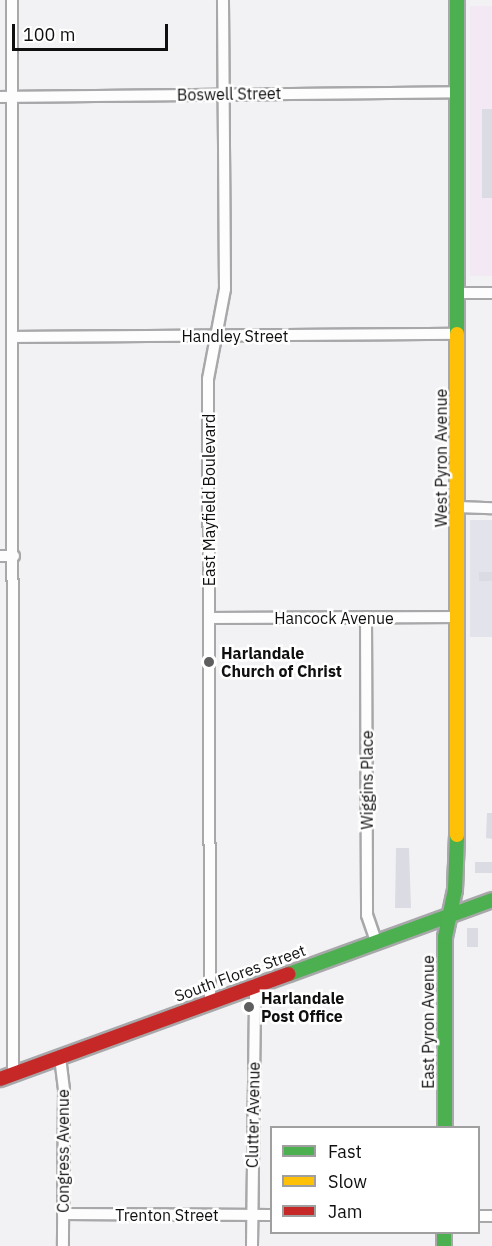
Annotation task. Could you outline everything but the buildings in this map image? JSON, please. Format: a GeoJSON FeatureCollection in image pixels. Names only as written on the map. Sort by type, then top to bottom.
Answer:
{"type":"FeatureCollection","features":[{"type":"Feature","properties":{"kind":"street"},"geometry":{"type":"LineString","coordinates":[[6,1076],[14,556],[12,0]]}},
{"type":"Feature","properties":{"kind":"street","name":"East Mayfield Boulevard"},"geometry":{"type":"LineString","coordinates":[[210,1002],[208,379],[225,289],[224,0]]}},
{"type":"Feature","properties":{"kind":"street","name":"West Pyron Avenue"},"geometry":{"type":"LineString","coordinates":[[450,916],[457,851],[457,0]]}},
{"type":"Feature","properties":{"kind":"street","name":"Boswell Street"},"geometry":{"type":"LineString","coordinates":[[0,97],[457,92]]}},
{"type":"Feature","properties":{"kind":"street"},"geometry":{"type":"LineString","coordinates":[[457,293],[492,293]]}},
{"type":"Feature","properties":{"kind":"street","name":"Handley Street"},"geometry":{"type":"LineString","coordinates":[[13,338],[457,334]]}},
{"type":"Feature","properties":{"kind":"street"},"geometry":{"type":"LineString","coordinates":[[457,507],[492,508]]}},
{"type":"Feature","properties":{"kind":"street"},"geometry":{"type":"LineString","coordinates":[[0,556],[14,556]]}},
{"type":"Feature","properties":{"kind":"street","name":"Wiggins Place"},"geometry":{"type":"LineString","coordinates":[[366,617],[368,915],[376,941]]}},
{"type":"Feature","properties":{"kind":"street","name":"Hancock Avenue"},"geometry":{"type":"LineString","coordinates":[[210,618],[457,617]]}},
{"type":"Feature","properties":{"kind":"street","name":"South Flores Street"},"geometry":{"type":"LineString","coordinates":[[6,1076],[492,900]]}},
{"type":"Feature","properties":{"kind":"street","name":"East Pyron Avenue"},"geometry":{"type":"LineString","coordinates":[[445,1126],[445,937],[450,916]]}},
{"type":"Feature","properties":{"kind":"street","name":"Clutter Avenue"},"geometry":{"type":"LineString","coordinates":[[252,1246],[255,984]]}},
{"type":"Feature","properties":{"kind":"street","name":"Congress Avenue"},"geometry":{"type":"LineString","coordinates":[[60,1057],[64,1090],[63,1246]]}},
{"type":"Feature","properties":{"kind":"street","name":"Trenton Street"},"geometry":{"type":"LineString","coordinates":[[63,1214],[270,1215]]}},
{"type":"Feature","properties":{"kind":"shaded area"},"geometry":{"type":"Polygon","coordinates":[[[470,6],[492,6],[492,276],[470,276],[470,6]]]}},
{"type":"Feature","properties":{"kind":"shaded area"},"geometry":{"type":"Polygon","coordinates":[[[470,520],[492,520],[492,637],[470,637],[470,520]]]}},
{"type":"Feature","properties":{"kind":"traffic: fast"},"geometry":{"type":"LineString","coordinates":[[457,0],[457,334]]}},
{"type":"Feature","properties":{"kind":"traffic: fast"},"geometry":{"type":"LineString","coordinates":[[445,1126],[445,937],[455,890],[457,835]]}},
{"type":"Feature","properties":{"kind":"traffic: fast"},"geometry":{"type":"LineString","coordinates":[[289,974],[492,900]]}},
{"type":"Feature","properties":{"kind":"traffic: fast"},"geometry":{"type":"LineString","coordinates":[[444,1234],[444,1246]]}},
{"type":"Feature","properties":{"kind":"traffic: slow"},"geometry":{"type":"LineString","coordinates":[[457,334],[457,835]]}},
{"type":"Feature","properties":{"kind":"traffic: jam"},"geometry":{"type":"LineString","coordinates":[[0,1079],[289,974]]}},
{"type":"Feature","properties":{"kind":"place","name":"Harlandale Church of Christ"},"geometry":{"type":"Point","coordinates":[209,662]}},
{"type":"Feature","properties":{"kind":"place","name":"Harlandale Post Office"},"geometry":{"type":"Point","coordinates":[249,1007]}}]}
